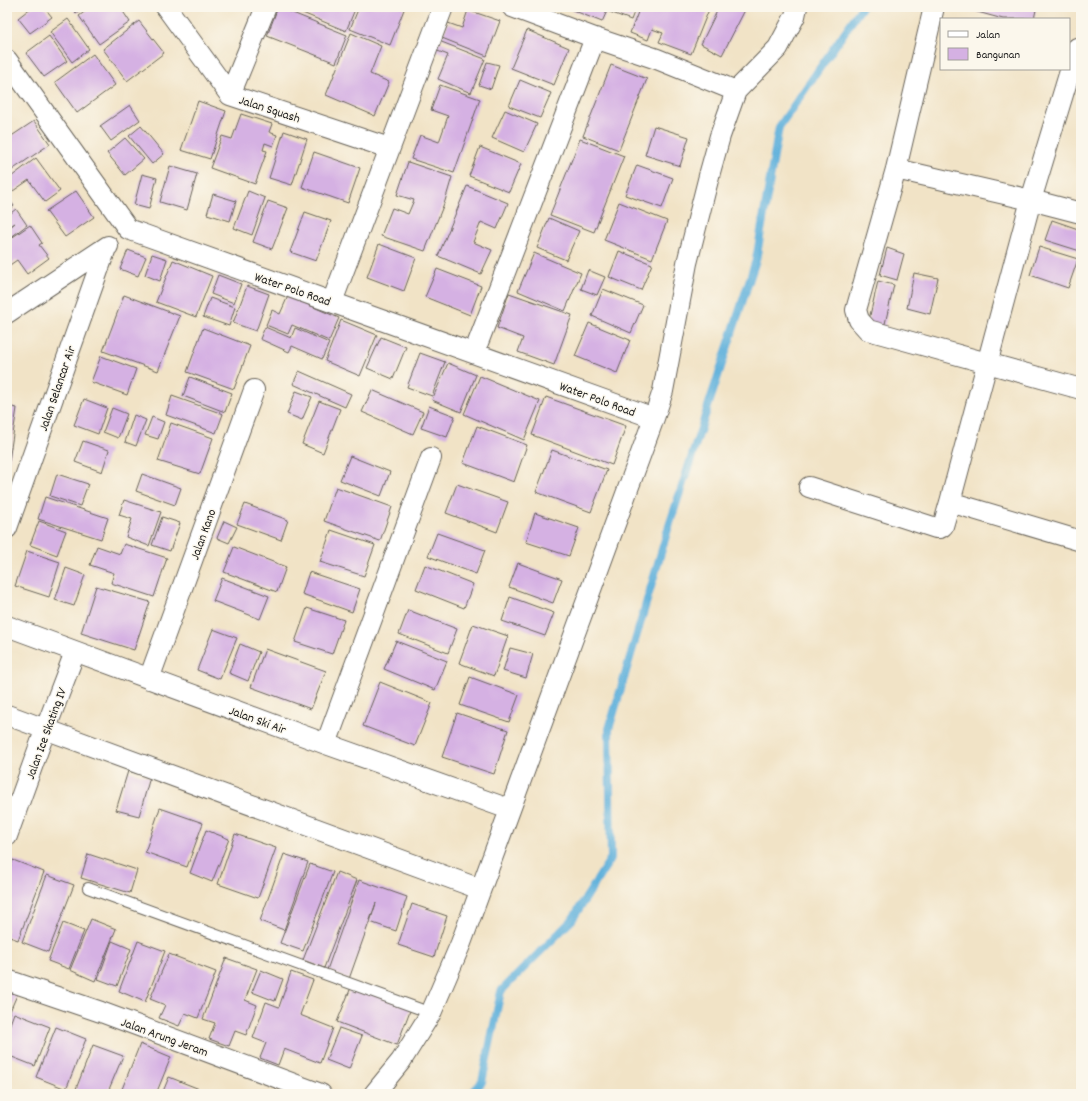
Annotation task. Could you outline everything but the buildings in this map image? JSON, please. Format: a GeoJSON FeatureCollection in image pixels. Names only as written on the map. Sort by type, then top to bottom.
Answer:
{"type":"FeatureCollection","features":[{"type":"Feature","properties":{"kind":"street","name":"Jalan Squash"},"geometry":{"type":"LineString","coordinates":[[166,7],[230,95],[389,148]]}},
{"type":"Feature","properties":{"kind":"street"},"geometry":{"type":"LineString","coordinates":[[230,95],[266,7]]}},
{"type":"Feature","properties":{"kind":"street"},"geometry":{"type":"LineString","coordinates":[[332,302],[443,7]]}},
{"type":"Feature","properties":{"kind":"street"},"geometry":{"type":"LineString","coordinates":[[512,7],[657,59],[736,91]]}},
{"type":"Feature","properties":{"kind":"street"},"geometry":{"type":"LineString","coordinates":[[374,1094],[401,1061],[431,1013],[461,943],[654,418],[662,391],[688,263],[710,172],[720,136],[736,91],[778,48],[795,16],[797,7]]}},
{"type":"Feature","properties":{"kind":"street"},"geometry":{"type":"LineString","coordinates":[[934,7],[896,169],[856,310],[859,320],[868,330],[1081,389]]}},
{"type":"Feature","properties":{"kind":"street"},"geometry":{"type":"LineString","coordinates":[[474,353],[595,38]]}},
{"type":"Feature","properties":{"kind":"street"},"geometry":{"type":"LineString","coordinates":[[809,487],[936,528],[943,526],[1031,200],[1077,48]]}},
{"type":"Feature","properties":{"kind":"street"},"geometry":{"type":"LineString","coordinates":[[7,60],[128,229],[106,248],[7,313]]}},
{"type":"Feature","properties":{"kind":"street"},"geometry":{"type":"LineString","coordinates":[[896,169],[1081,213]]}},
{"type":"Feature","properties":{"kind":"street","name":"Water Polo Road"},"geometry":{"type":"LineString","coordinates":[[128,229],[654,418]]}},
{"type":"Feature","properties":{"kind":"street","name":"Jalan Selancar Air"},"geometry":{"type":"LineString","coordinates":[[8,523],[106,248]]}},
{"type":"Feature","properties":{"kind":"street","name":"Jalan Kano"},"geometry":{"type":"LineString","coordinates":[[149,679],[159,655],[254,390]]}},
{"type":"Feature","properties":{"kind":"street"},"geometry":{"type":"LineString","coordinates":[[326,744],[431,458]]}},
{"type":"Feature","properties":{"kind":"street"},"geometry":{"type":"LineString","coordinates":[[950,502],[1081,541]]}},
{"type":"Feature","properties":{"kind":"street","name":"Jalan Ski Air"},"geometry":{"type":"LineString","coordinates":[[7,626],[326,744],[509,809]]}},
{"type":"Feature","properties":{"kind":"street","name":"Jalan Ice Skating IV"},"geometry":{"type":"LineString","coordinates":[[7,836],[75,652]]}},
{"type":"Feature","properties":{"kind":"street"},"geometry":{"type":"LineString","coordinates":[[7,715],[46,728],[480,889]]}},
{"type":"Feature","properties":{"kind":"street","name":"Jalan Arung Jeram"},"geometry":{"type":"LineString","coordinates":[[7,980],[101,1012],[321,1094]]}},
{"type":"Feature","properties":{"kind":"lane"},"geometry":{"type":"LineString","coordinates":[[88,888],[431,1013]]}},
{"type":"Feature","properties":{"kind":"waterway"},"geometry":{"type":"LineString","coordinates":[[471,1094],[482,1082],[501,991],[572,920],[611,858],[609,729],[668,529],[756,260],[779,127],[862,7]]}}]}
